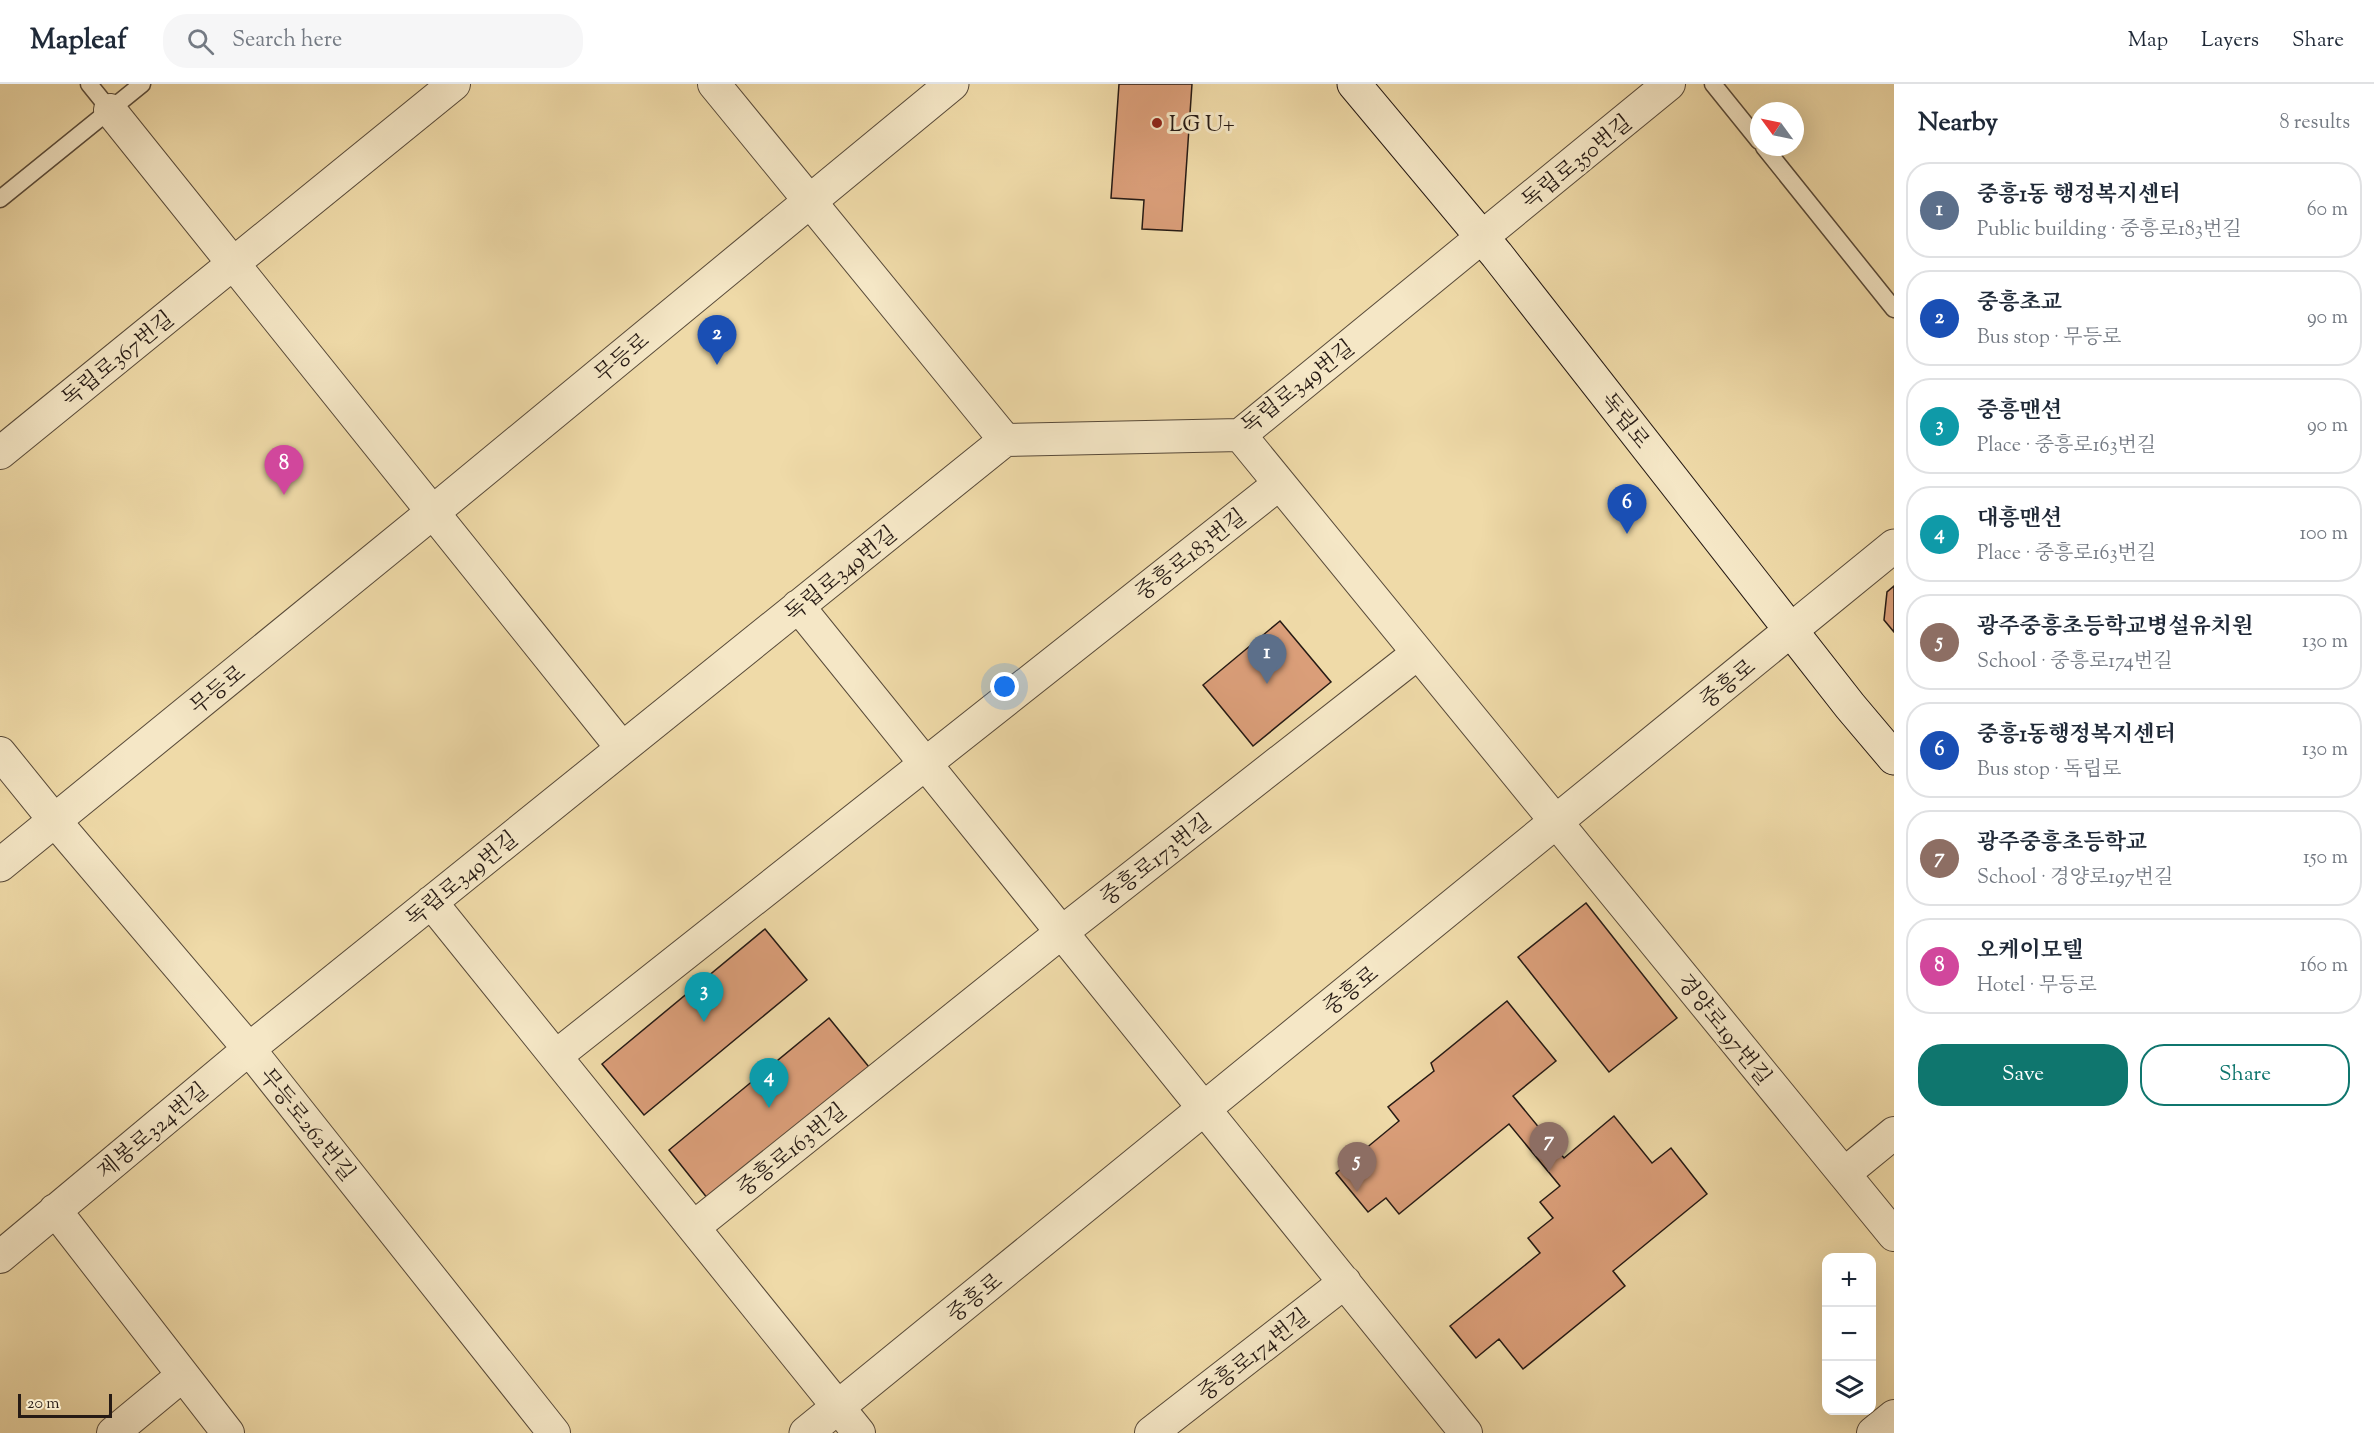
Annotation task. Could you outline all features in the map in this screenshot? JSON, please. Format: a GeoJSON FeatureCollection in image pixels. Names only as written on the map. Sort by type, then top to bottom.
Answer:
{"type":"FeatureCollection","features":[{"type":"Feature","properties":{"kind":"street","name":"독립로367번길"},"geometry":{"type":"LineString","coordinates":[[0,453],[454,84]]}},
{"type":"Feature","properties":{"kind":"street"},"geometry":{"type":"LineString","coordinates":[[714,84],[1005,440]]}},
{"type":"Feature","properties":{"kind":"street","name":"무등로"},"geometry":{"type":"LineString","coordinates":[[0,865],[952,84]]}},
{"type":"Feature","properties":{"kind":"street","name":"독립로"},"geometry":{"type":"LineString","coordinates":[[1336,84],[1364,91],[1894,758]]}},
{"type":"Feature","properties":{"kind":"street","name":"독립로350번길"},"geometry":{"type":"LineString","coordinates":[[1482,237],[1669,84]]}},
{"type":"Feature","properties":{"kind":"street"},"geometry":{"type":"LineString","coordinates":[[110,110],[622,748]]}},
{"type":"Feature","properties":{"kind":"street","name":"독립로349번길"},"geometry":{"type":"LineString","coordinates":[[249,1049],[1005,440],[1240,435],[1482,237]]}},
{"type":"Feature","properties":{"kind":"street"},"geometry":{"type":"LineString","coordinates":[[1240,435],[1556,823]]}},
{"type":"Feature","properties":{"kind":"street","name":"중흥로183번길"},"geometry":{"type":"LineString","coordinates":[[926,763],[1280,484]]}},
{"type":"Feature","properties":{"kind":"street","name":"중흥로"},"geometry":{"type":"LineString","coordinates":[[806,1433],[1894,546]]}},
{"type":"Feature","properties":{"kind":"street"},"geometry":{"type":"LineString","coordinates":[[798,606],[1466,1433]]}},
{"type":"Feature","properties":{"kind":"street","name":"중흥로173번길"},"geometry":{"type":"LineString","coordinates":[[888,1072],[1062,932],[1418,653]]}},
{"type":"Feature","properties":{"kind":"street","name":"무등로262번길"},"geometry":{"type":"LineString","coordinates":[[0,753],[54,821],[249,1049],[554,1433]]}},
{"type":"Feature","properties":{"kind":"street"},"geometry":{"type":"LineString","coordinates":[[556,1056],[926,763]]}},
{"type":"Feature","properties":{"kind":"street","name":"경양로197번길"},"geometry":{"type":"LineString","coordinates":[[1556,823],[1894,1235]]}},
{"type":"Feature","properties":{"kind":"street"},"geometry":{"type":"LineString","coordinates":[[431,902],[859,1433]]}},
{"type":"Feature","properties":{"kind":"street","name":"제봉로324번길"},"geometry":{"type":"LineString","coordinates":[[0,1257],[249,1049]]}},
{"type":"Feature","properties":{"kind":"street","name":"중흥로163번길"},"geometry":{"type":"LineString","coordinates":[[694,1227],[888,1072]]}},
{"type":"Feature","properties":{"kind":"street"},"geometry":{"type":"LineString","coordinates":[[1844,1174],[1894,1133]]}},
{"type":"Feature","properties":{"kind":"street"},"geometry":{"type":"LineString","coordinates":[[55,1210],[228,1433]]}},
{"type":"Feature","properties":{"kind":"street","name":"중흥로174번길"},"geometry":{"type":"LineString","coordinates":[[1156,1430],[1345,1282]]}},
{"type":"Feature","properties":{"kind":"street"},"geometry":{"type":"LineString","coordinates":[[113,1433],[183,1375]]}},
{"type":"Feature","properties":{"kind":"street"},"geometry":{"type":"LineString","coordinates":[[1873,1433],[1894,1416]]}},
{"type":"Feature","properties":{"kind":"lane"},"geometry":{"type":"LineString","coordinates":[[89,84],[110,110]]}},
{"type":"Feature","properties":{"kind":"lane"},"geometry":{"type":"LineString","coordinates":[[0,199],[142,84]]}},
{"type":"Feature","properties":{"kind":"lane"},"geometry":{"type":"LineString","coordinates":[[1713,84],[1750,130]]}},
{"type":"Feature","properties":{"kind":"lane"},"geometry":{"type":"LineString","coordinates":[[1771,156],[1894,309]]}},
{"type":"Feature","properties":{"kind":"building"},"geometry":{"type":"Polygon","coordinates":[[[1119,84],[1192,84],[1182,231],[1142,229],[1144,200],[1111,198],[1119,84]]]}},
{"type":"Feature","properties":{"kind":"building"},"geometry":{"type":"Polygon","coordinates":[[[1894,586],[1894,632],[1884,620],[1887,592],[1894,586]]]}},
{"type":"Feature","properties":{"kind":"building"},"geometry":{"type":"Polygon","coordinates":[[[1280,621],[1331,682],[1253,746],[1203,685],[1280,621]]]}},
{"type":"Feature","properties":{"kind":"building"},"geometry":{"type":"Polygon","coordinates":[[[1586,903],[1677,1018],[1609,1072],[1518,957],[1586,903]]]}},
{"type":"Feature","properties":{"kind":"building"},"geometry":{"type":"Polygon","coordinates":[[[765,929],[807,980],[644,1115],[602,1064],[765,929]]]}},
{"type":"Feature","properties":{"kind":"building"},"geometry":{"type":"Polygon","coordinates":[[[1507,1001],[1556,1061],[1513,1096],[1564,1158],[1614,1116],[1652,1163],[1671,1148],[1707,1194],[1613,1271],[1625,1286],[1523,1369],[1499,1339],[1476,1358],[1450,1326],[1540,1253],[1528,1238],[1553,1218],[1540,1202],[1560,1186],[1509,1124],[1399,1214],[1386,1198],[1368,1212],[1336,1173],[1399,1121],[1388,1107],[1434,1071],[1431,1063],[1507,1001]]]}},
{"type":"Feature","properties":{"kind":"building"},"geometry":{"type":"Polygon","coordinates":[[[829,1018],[869,1067],[708,1199],[669,1150],[829,1018]]]}},
{"type":"Feature","properties":{"kind":"place","name":"LG U+"},"geometry":{"type":"Point","coordinates":[1157,123]}},
{"type":"Feature","properties":{"kind":"place","name":"중흥초교"},"geometry":{"type":"Point","coordinates":[717,365]}},
{"type":"Feature","properties":{"kind":"place","name":"오케이모텔"},"geometry":{"type":"Point","coordinates":[284,495]}},
{"type":"Feature","properties":{"kind":"place","name":"중흥1동행정복지센터"},"geometry":{"type":"Point","coordinates":[1627,534]}},
{"type":"Feature","properties":{"kind":"place","name":"중흥1동 행정복지센터"},"geometry":{"type":"Point","coordinates":[1267,684]}},
{"type":"Feature","properties":{"kind":"place","name":"중흥맨션"},"geometry":{"type":"Point","coordinates":[704,1022]}},
{"type":"Feature","properties":{"kind":"place","name":"대흥맨션"},"geometry":{"type":"Point","coordinates":[769,1108]}},
{"type":"Feature","properties":{"kind":"place","name":"광주중흥초등학교"},"geometry":{"type":"Point","coordinates":[1549,1172]}},
{"type":"Feature","properties":{"kind":"place","name":"광주중흥초등학교병설유치원"},"geometry":{"type":"Point","coordinates":[1357,1192]}}]}
